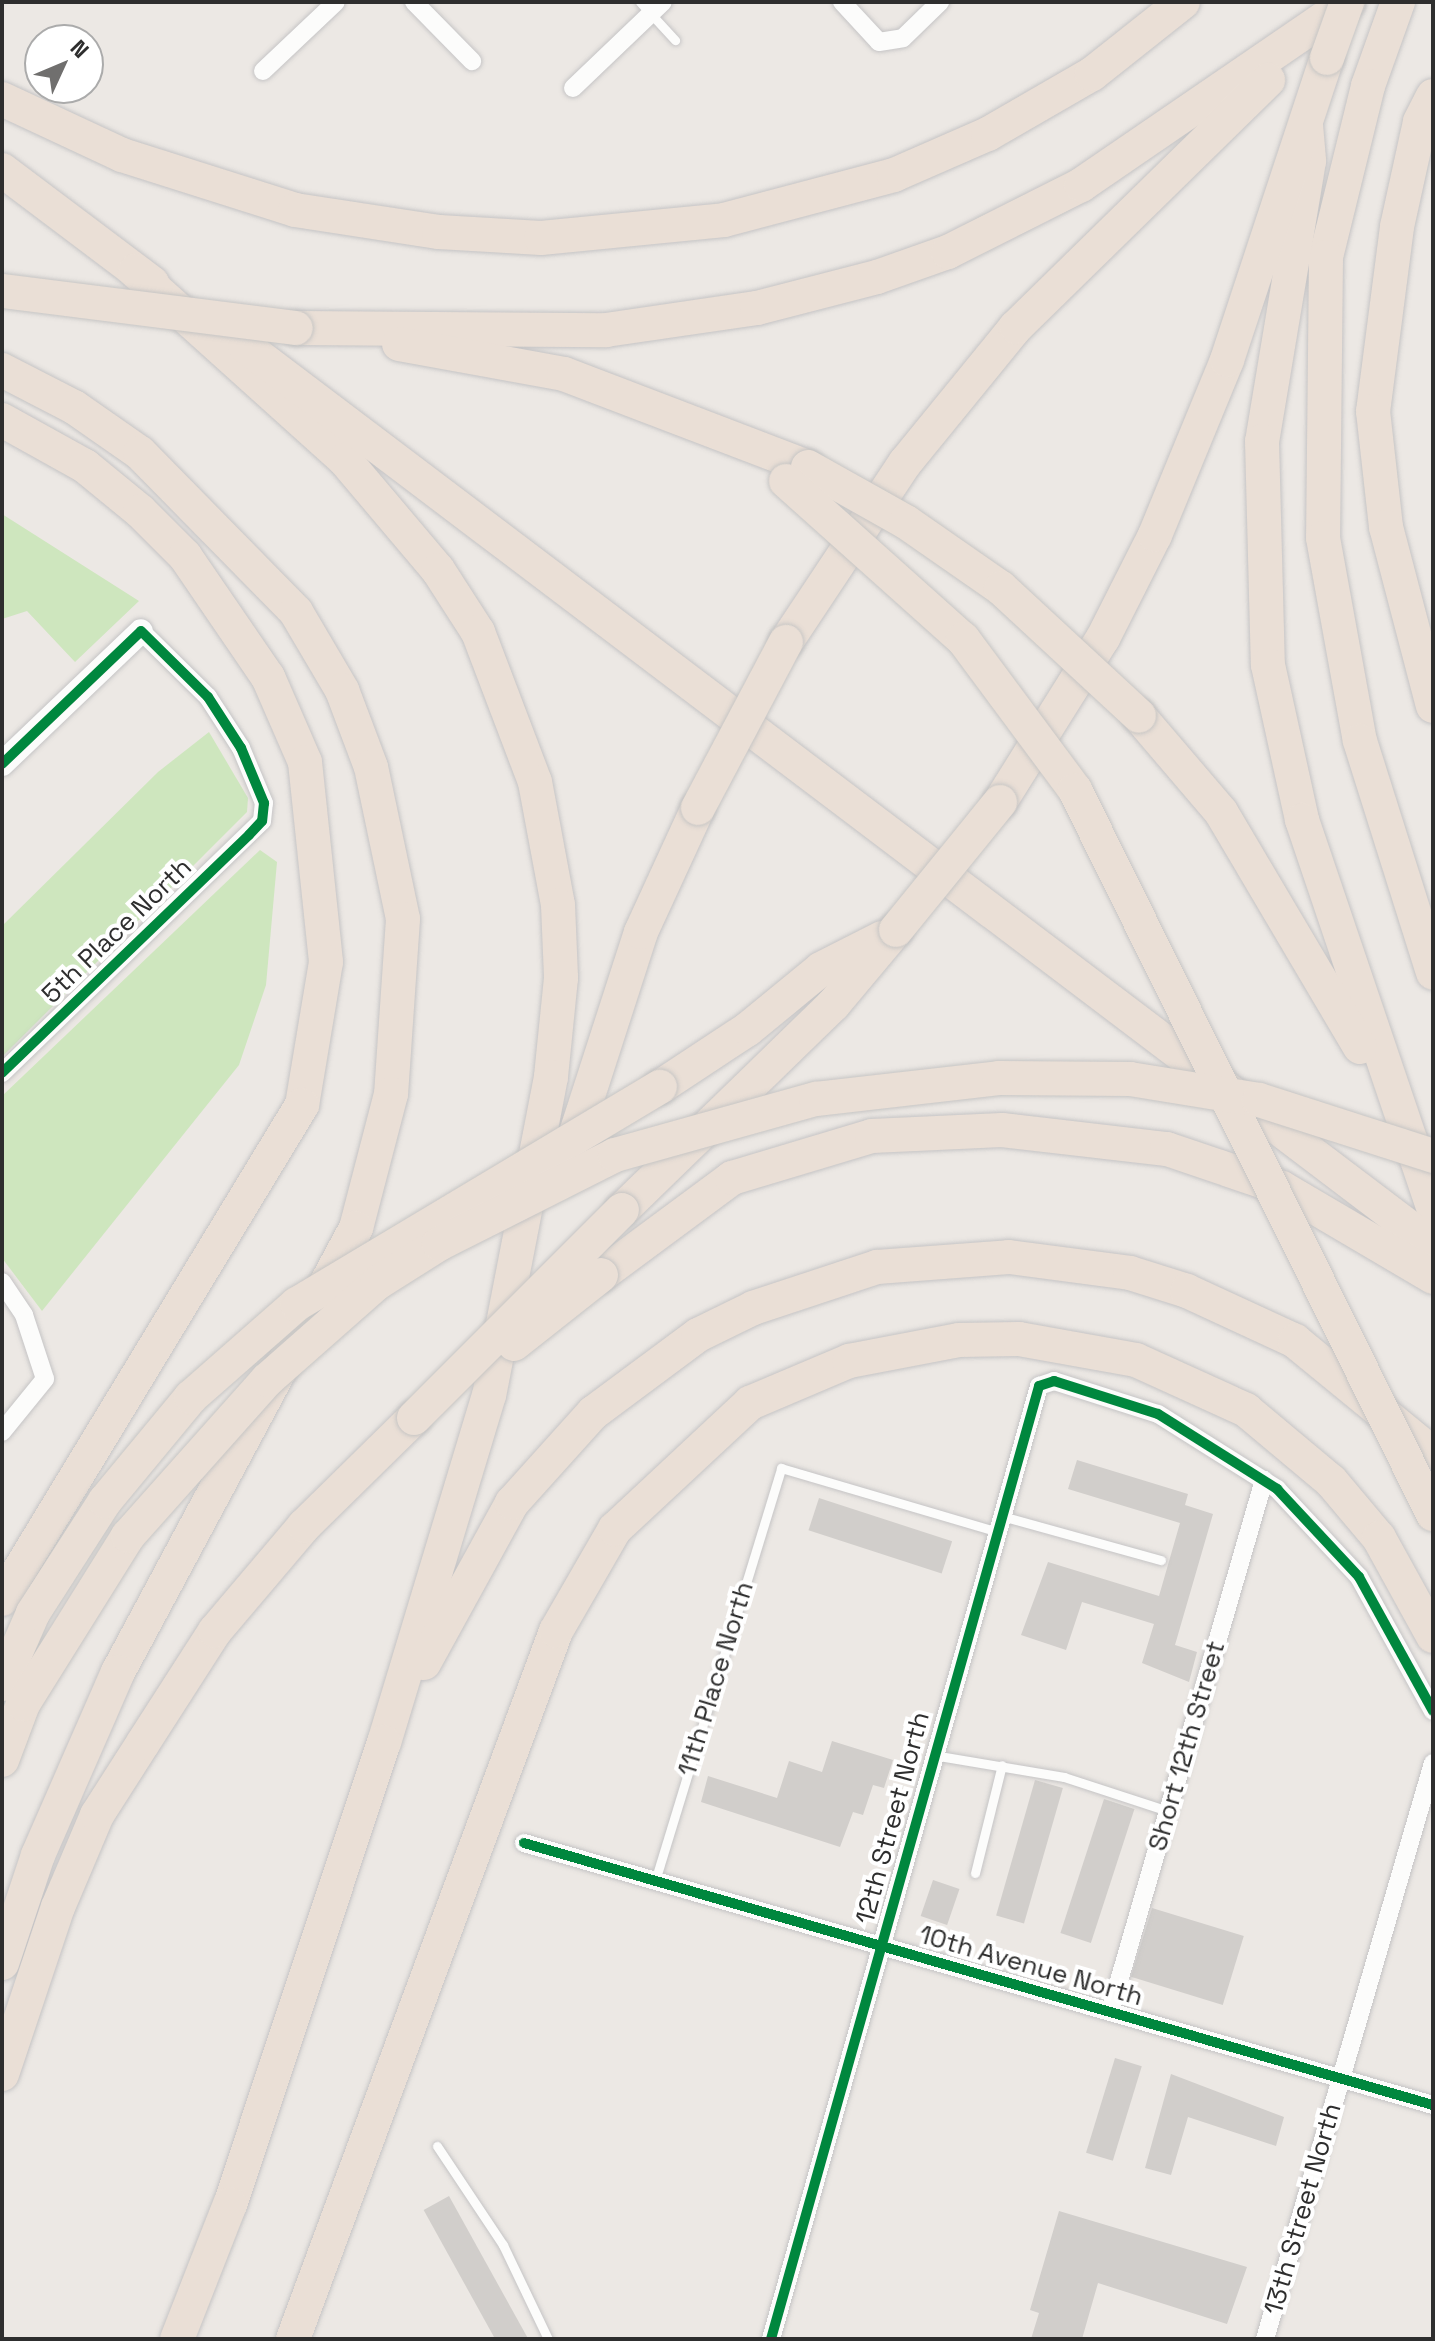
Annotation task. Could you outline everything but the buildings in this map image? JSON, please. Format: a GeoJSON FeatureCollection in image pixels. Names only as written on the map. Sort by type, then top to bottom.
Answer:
{"type":"FeatureCollection","features":[{"type":"Feature","properties":{"kind":"highway"},"geometry":{"type":"LineString","coordinates":[[2,99],[122,155],[295,210],[439,232],[556,236],[724,220],[894,175],[988,134],[1092,74],[1183,2]]}},
{"type":"Feature","properties":{"kind":"highway"},"geometry":{"type":"LineString","coordinates":[[4,2045],[97,1815],[215,1631],[304,1526],[833,1005],[1000,802],[1103,638],[1155,535],[1227,360],[1348,2]]}},
{"type":"Feature","properties":{"kind":"highway"},"geometry":{"type":"LineString","coordinates":[[296,328],[606,330],[696,320],[817,295],[934,257],[1139,150],[1348,2]]}},
{"type":"Feature","properties":{"kind":"highway"},"geometry":{"type":"LineString","coordinates":[[177,2339],[230,2204],[384,1742],[512,1300],[568,1160],[641,932],[698,808],[786,642],[905,463],[1016,327],[1348,2]]}},
{"type":"Feature","properties":{"kind":"highway"},"geometry":{"type":"LineString","coordinates":[[1398,2],[1368,86],[1326,257],[1323,538],[1360,741],[1433,973]]}},
{"type":"Feature","properties":{"kind":"highway"},"geometry":{"type":"LineString","coordinates":[[1433,96],[1420,122],[1397,227],[1373,411],[1386,527],[1433,706]]}},
{"type":"Feature","properties":{"kind":"highway"},"geometry":{"type":"LineString","coordinates":[[1306,125],[1309,161],[1262,441],[1268,665],[1302,820],[1394,1109],[1433,1207]]}},
{"type":"Feature","properties":{"kind":"highway"},"geometry":{"type":"LineString","coordinates":[[2,170],[135,271],[301,384],[1433,1245]]}},
{"type":"Feature","properties":{"kind":"highway"},"geometry":{"type":"LineString","coordinates":[[135,271],[392,509],[478,632],[509,702],[550,845],[561,978],[512,1300]]}},
{"type":"Feature","properties":{"kind":"highway"},"geometry":{"type":"LineString","coordinates":[[2,291],[296,328],[564,374],[702,422],[808,467],[906,522],[1001,588],[1139,716],[1261,872],[1394,1109]]}},
{"type":"Feature","properties":{"kind":"highway"},"geometry":{"type":"LineString","coordinates":[[2,370],[74,407],[140,453],[296,612],[342,690],[371,767],[403,919],[391,1094],[356,1228],[118,1672],[38,1855],[2,1963]]}},
{"type":"Feature","properties":{"kind":"highway"},"geometry":{"type":"LineString","coordinates":[[2,420],[85,466],[140,511],[185,556],[268,677],[305,762],[326,962],[302,1105],[19,1566],[2,1599]]}},
{"type":"Feature","properties":{"kind":"highway"},"geometry":{"type":"LineString","coordinates":[[702,422],[818,505],[952,628],[1048,749],[1123,882],[1433,1514]]}},
{"type":"Feature","properties":{"kind":"highway"},"geometry":{"type":"LineString","coordinates":[[2,1684],[33,1613],[105,1501],[191,1397],[297,1304],[660,1087],[748,1029],[821,969],[896,930]]}},
{"type":"Feature","properties":{"kind":"highway"},"geometry":{"type":"LineString","coordinates":[[2,1760],[23,1704],[128,1536],[267,1380],[402,1267],[615,1155],[816,1099],[999,1078],[1130,1079],[1259,1100],[1433,1156]]}},
{"type":"Feature","properties":{"kind":"highway"},"geometry":{"type":"LineString","coordinates":[[414,1418],[732,1178],[872,1136],[1002,1130],[1196,1158],[1282,1188],[1433,1277]]}},
{"type":"Feature","properties":{"kind":"highway"},"geometry":{"type":"LineString","coordinates":[[384,1742],[512,1503],[593,1413],[698,1335],[753,1308],[877,1267],[1009,1257],[1130,1273],[1187,1291],[1295,1341],[1433,1454]]}},
{"type":"Feature","properties":{"kind":"highway"},"geometry":{"type":"LineString","coordinates":[[293,2339],[556,1631],[615,1529],[750,1403],[849,1361],[959,1340],[1019,1339],[1136,1360],[1246,1410],[1331,1481],[1379,1538],[1433,1636]]}},
{"type":"Feature","properties":{"kind":"street"},"geometry":{"type":"LineString","coordinates":[[263,71],[336,2]]}},
{"type":"Feature","properties":{"kind":"street"},"geometry":{"type":"LineString","coordinates":[[414,2],[472,61]]}},
{"type":"Feature","properties":{"kind":"street"},"geometry":{"type":"LineString","coordinates":[[842,2],[879,42],[903,38],[940,2]]}},
{"type":"Feature","properties":{"kind":"street"},"geometry":{"type":"LineString","coordinates":[[573,88],[652,6]]}},
{"type":"Feature","properties":{"kind":"street"},"geometry":{"type":"LineString","coordinates":[[2,764],[141,631]]}},
{"type":"Feature","properties":{"kind":"street","name":"5th Place North"},"geometry":{"type":"LineString","coordinates":[[2,1073],[262,821],[264,803],[241,748],[208,697],[141,631]]}},
{"type":"Feature","properties":{"kind":"street"},"geometry":{"type":"LineString","coordinates":[[2,1282],[24,1315],[45,1379],[2,1432]]}},
{"type":"Feature","properties":{"kind":"street","name":"12th Street North"},"geometry":{"type":"LineString","coordinates":[[771,2339],[1030,1400],[1050,1381],[1120,1400],[1215,1445],[1264,1480]]}},
{"type":"Feature","properties":{"kind":"street"},"geometry":{"type":"LineString","coordinates":[[1264,1480],[1359,1577],[1433,1711]]}},
{"type":"Feature","properties":{"kind":"street","name":"Short 12th Street"},"geometry":{"type":"LineString","coordinates":[[1110,2012],[1264,1480]]}},
{"type":"Feature","properties":{"kind":"street","name":"13th Street North"},"geometry":{"type":"LineString","coordinates":[[1265,2339],[1433,1763]]}},
{"type":"Feature","properties":{"kind":"street","name":"10th Avenue North"},"geometry":{"type":"LineString","coordinates":[[524,1843],[1433,2105]]}},
{"type":"Feature","properties":{"kind":"lane"},"geometry":{"type":"LineString","coordinates":[[652,6],[675,40]]}},
{"type":"Feature","properties":{"kind":"lane","name":"11th Place North"},"geometry":{"type":"LineString","coordinates":[[655,1881],[778,1477],[788,1467],[997,1523]]}},
{"type":"Feature","properties":{"kind":"lane"},"geometry":{"type":"LineString","coordinates":[[997,1523],[1161,1560]]}},
{"type":"Feature","properties":{"kind":"lane"},"geometry":{"type":"LineString","coordinates":[[933,1755],[1002,1765],[1168,1811]]}},
{"type":"Feature","properties":{"kind":"lane"},"geometry":{"type":"LineString","coordinates":[[975,1873],[1002,1765]]}},
{"type":"Feature","properties":{"kind":"lane"},"geometry":{"type":"LineString","coordinates":[[437,2146],[503,2245],[548,2339]]}},
{"type":"Feature","properties":{"kind":"green space"},"geometry":{"type":"Polygon","coordinates":[[[2,514],[139,601],[75,662],[27,611],[2,619],[2,514]]]}},
{"type":"Feature","properties":{"kind":"green space"},"geometry":{"type":"Polygon","coordinates":[[[209,732],[248,798],[247,812],[2,1057],[2,926],[158,772],[209,732]]]}},
{"type":"Feature","properties":{"kind":"green space"},"geometry":{"type":"Polygon","coordinates":[[[260,850],[277,862],[266,985],[239,1065],[42,1311],[2,1258],[2,1096],[260,850]]]}},
{"type":"Feature","properties":{"kind":"cycle path"},"geometry":{"type":"LineString","coordinates":[[2,764],[141,631],[208,697],[241,748],[264,803],[262,821],[249,835],[2,1073]]}},
{"type":"Feature","properties":{"kind":"cycle path"},"geometry":{"type":"LineString","coordinates":[[771,2339],[1039,1386],[1054,1381],[1158,1414],[1277,1489],[1359,1577],[1433,1711]]}},
{"type":"Feature","properties":{"kind":"cycle path"},"geometry":{"type":"LineString","coordinates":[[524,1843],[1433,2105]]}}]}
